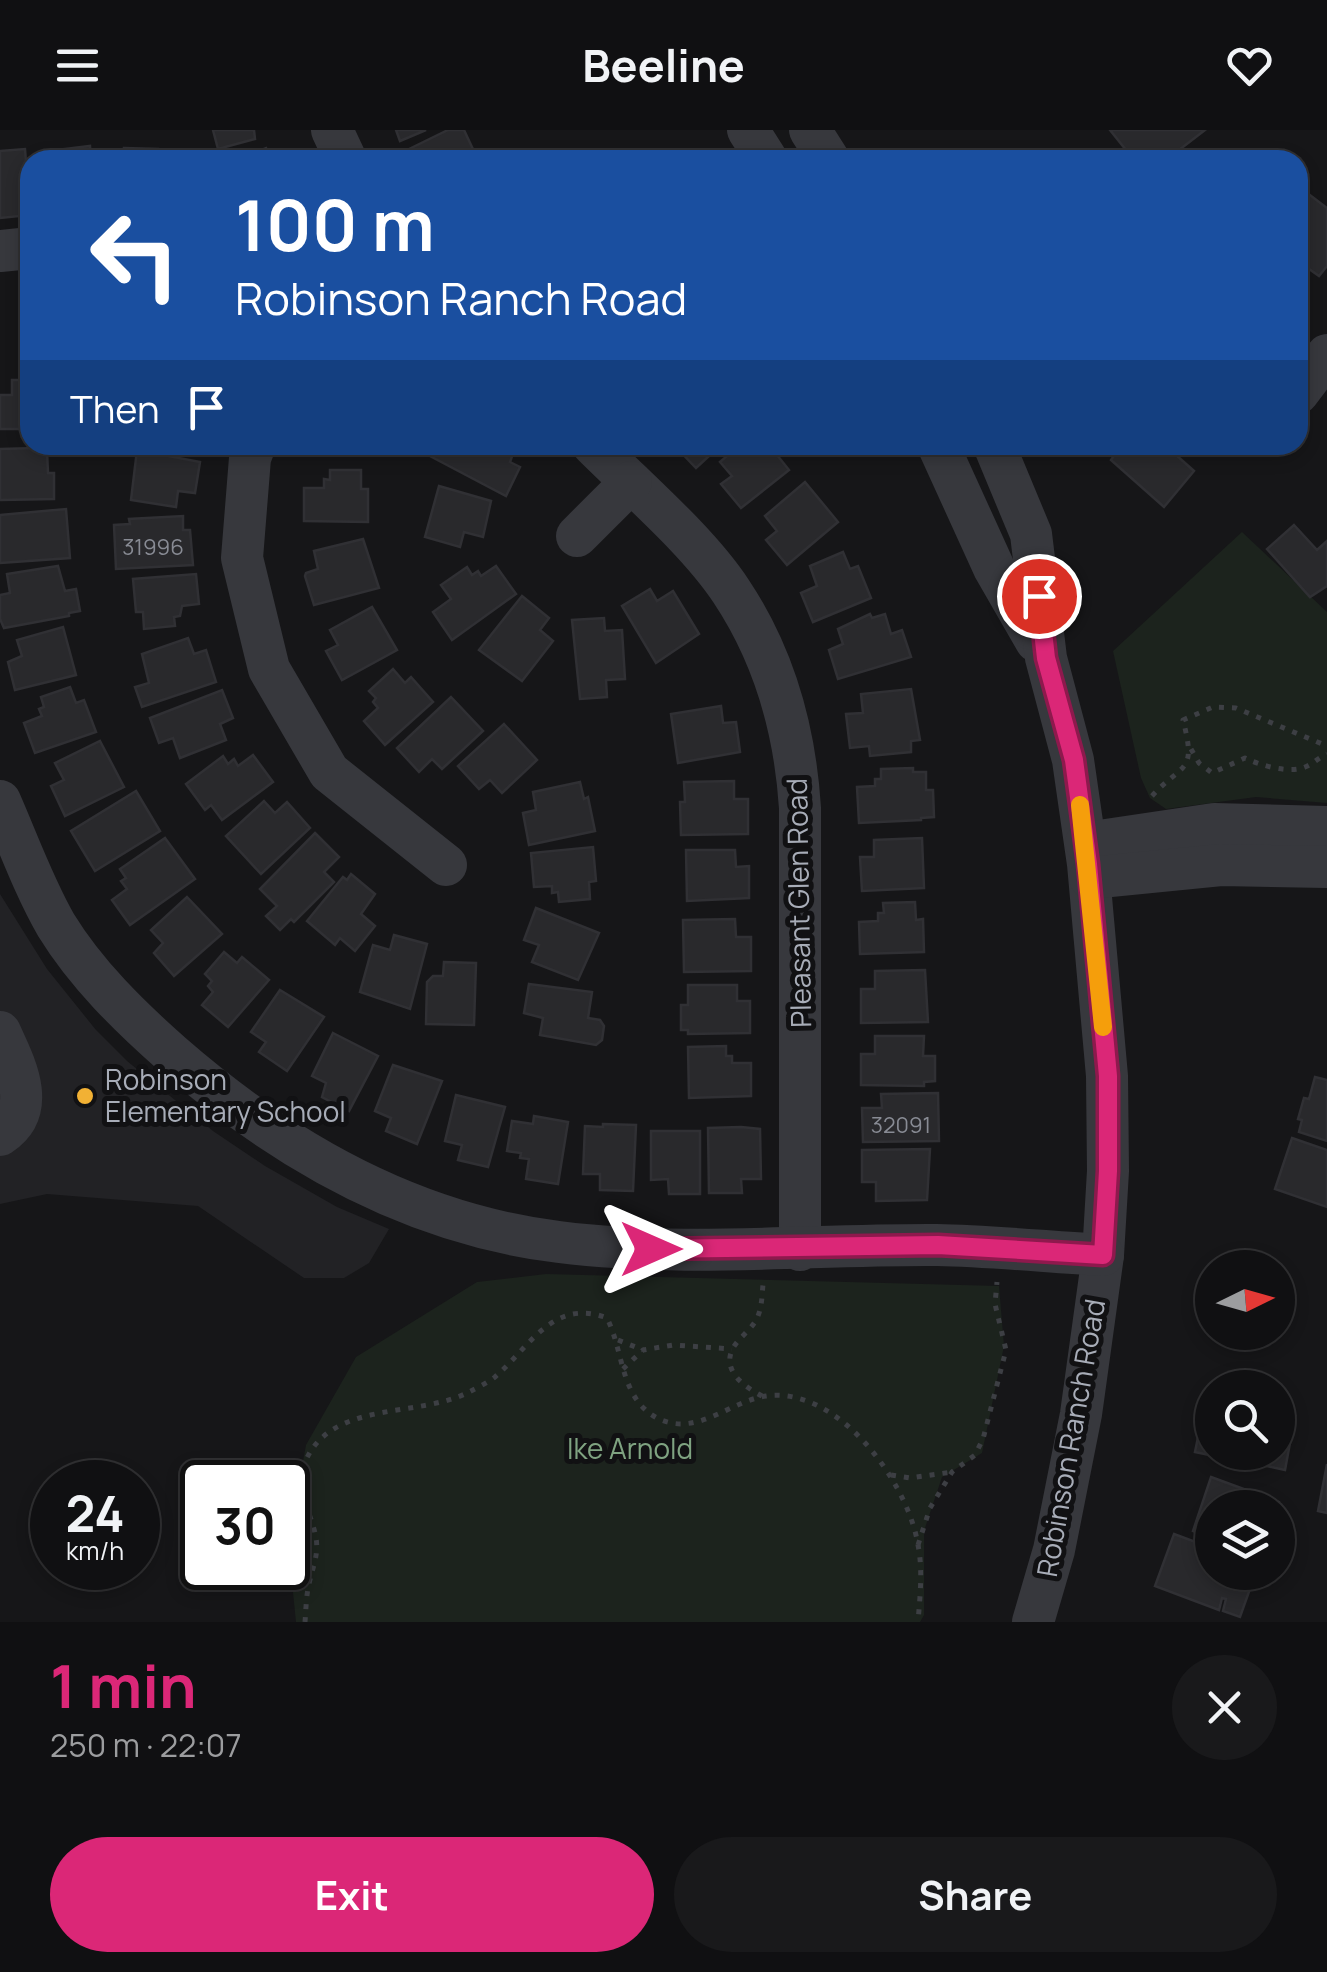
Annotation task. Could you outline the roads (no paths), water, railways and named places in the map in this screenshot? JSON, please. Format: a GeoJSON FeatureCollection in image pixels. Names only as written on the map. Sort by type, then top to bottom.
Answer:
{"type":"FeatureCollection","features":[{"type":"Feature","properties":{"kind":"street"},"geometry":{"type":"LineString","coordinates":[[1308,380],[1327,356]]}},
{"type":"Feature","properties":{"kind":"street"},"geometry":{"type":"LineString","coordinates":[[251,455],[242,558],[269,670],[329,772],[446,865]]}},
{"type":"Feature","properties":{"kind":"street","name":"Pleasant Glen Road"},"geometry":{"type":"LineString","coordinates":[[603,455],[675,526],[730,589],[764,651],[786,708],[797,760],[800,808],[782,1249]]}},
{"type":"Feature","properties":{"kind":"street","name":"Robinson Ranch Road"},"geometry":{"type":"LineString","coordinates":[[943,455],[994,568],[1046,658]]}},
{"type":"Feature","properties":{"kind":"street","name":"Robinson Ranch Road"},"geometry":{"type":"LineString","coordinates":[[998,455],[1031,534],[1046,658],[1074,760],[1088,860],[1108,1076],[1103,1255],[1080,1414],[1054,1550],[1033,1622]]}},
{"type":"Feature","properties":{"kind":"street"},"geometry":{"type":"LineString","coordinates":[[577,536],[631,482]]}},
{"type":"Feature","properties":{"kind":"street"},"geometry":{"type":"LineString","coordinates":[[0,801],[56,924],[131,1019],[224,1100],[325,1164],[397,1200],[492,1230],[558,1242],[632,1248],[938,1245],[1103,1255]]}},
{"type":"Feature","properties":{"kind":"street"},"geometry":{"type":"LineString","coordinates":[[1088,860],[1147,835],[1214,824],[1327,827]]}},
{"type":"Feature","properties":{"kind":"street"},"geometry":{"type":"LineString","coordinates":[[1088,860],[1327,866]]}},
{"type":"Feature","properties":{"kind":"street"},"geometry":{"type":"LineString","coordinates":[[0,1032],[22,1088],[20,1110],[9,1129],[0,1135]]}},
{"type":"Feature","properties":{"kind":"place","name":"Robinson Elementary School"},"geometry":{"type":"Point","coordinates":[85,1096]}},
{"type":"Feature","properties":{"kind":"park label","name":"Ike Arnold"},"geometry":{"type":"Point","coordinates":[630,1449]}}]}
